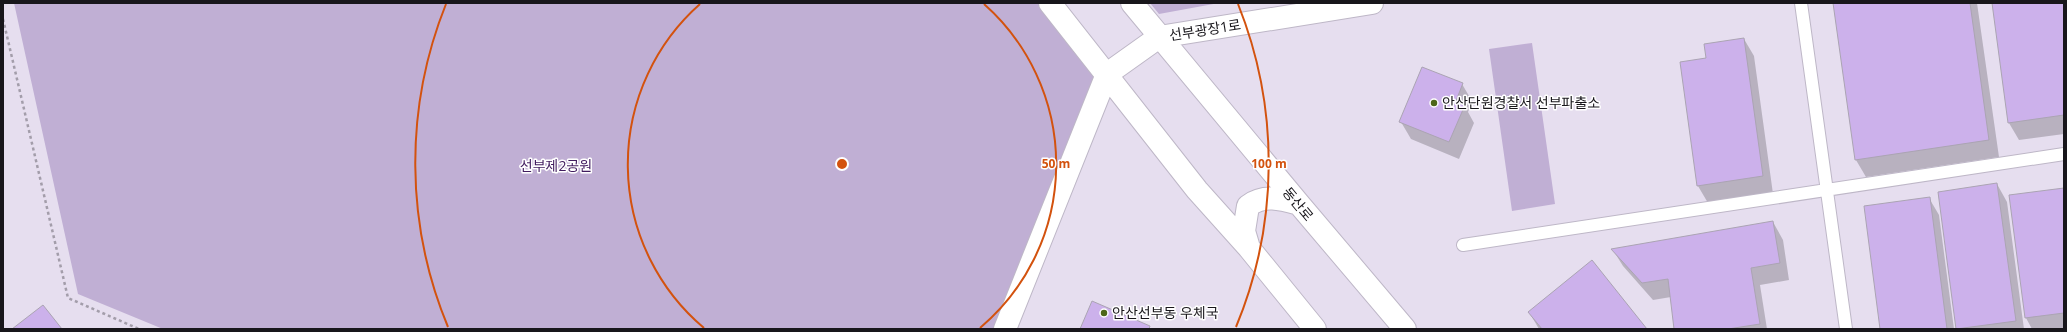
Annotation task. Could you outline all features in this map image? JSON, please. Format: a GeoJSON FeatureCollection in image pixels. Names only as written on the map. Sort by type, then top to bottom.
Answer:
{"type":"FeatureCollection","features":[{"type":"Feature","properties":{"kind":"street"},"geometry":{"type":"LineString","coordinates":[[1050,3],[1197,190],[1249,248],[1315,329]]}},
{"type":"Feature","properties":{"kind":"street","name":"동산로"},"geometry":{"type":"LineString","coordinates":[[1132,3],[1158,37],[1252,146],[1298,204],[1405,329]]}},
{"type":"Feature","properties":{"kind":"street","name":"선부광장1로"},"geometry":{"type":"LineString","coordinates":[[1107,74],[1158,37],[1372,3]]}},
{"type":"Feature","properties":{"kind":"street"},"geometry":{"type":"LineString","coordinates":[[1005,329],[1107,74]]}},
{"type":"Feature","properties":{"kind":"street"},"geometry":{"type":"LineString","coordinates":[[1249,248],[1244,231],[1248,206],[1257,200],[1271,198],[1298,204]]}},
{"type":"Feature","properties":{"kind":"lane"},"geometry":{"type":"LineString","coordinates":[[1801,3],[1846,329]]}},
{"type":"Feature","properties":{"kind":"lane"},"geometry":{"type":"LineString","coordinates":[[1463,245],[2064,154]]}},
{"type":"Feature","properties":{"kind":"path"},"geometry":{"type":"LineString","coordinates":[[3,18],[68,298],[139,329]]}},
{"type":"Feature","properties":{"kind":"green space","name":"선부제2공원"},"geometry":{"type":"Polygon","coordinates":[[[14,3],[1044,3],[1099,72],[998,329],[163,329],[78,294],[14,3]]]}},
{"type":"Feature","properties":{"kind":"green space"},"geometry":{"type":"Polygon","coordinates":[[[1150,3],[1219,3],[1159,14],[1150,3]]]}},
{"type":"Feature","properties":{"kind":"green space"},"geometry":{"type":"Polygon","coordinates":[[[1532,43],[1555,204],[1512,211],[1489,49],[1532,43]]]}},
{"type":"Feature","properties":{"kind":"building"},"geometry":{"type":"Polygon","coordinates":[[[1833,3],[1970,3],[1989,140],[1855,160],[1833,3]]]}},
{"type":"Feature","properties":{"kind":"building"},"geometry":{"type":"Polygon","coordinates":[[[1992,3],[2064,3],[2064,115],[2008,123],[1992,3]]]}},
{"type":"Feature","properties":{"kind":"building"},"geometry":{"type":"Polygon","coordinates":[[[1744,38],[1763,176],[1697,186],[1680,62],[1706,58],[1704,44],[1744,38]]]}},
{"type":"Feature","properties":{"kind":"building","name":"안산단원경찰서 선부파출소"},"geometry":{"type":"Polygon","coordinates":[[[1422,67],[1463,83],[1456,101],[1465,105],[1449,142],[1399,122],[1422,67]]]}},
{"type":"Feature","properties":{"kind":"building"},"geometry":{"type":"Polygon","coordinates":[[[1997,183],[2016,321],[1956,329],[1938,192],[1997,183]]]}},
{"type":"Feature","properties":{"kind":"building"},"geometry":{"type":"Polygon","coordinates":[[[2064,188],[2064,313],[2025,318],[2009,195],[2064,188]]]}},
{"type":"Feature","properties":{"kind":"building"},"geometry":{"type":"Polygon","coordinates":[[[1930,197],[1947,329],[1880,329],[1864,206],[1930,197]]]}},
{"type":"Feature","properties":{"kind":"building"},"geometry":{"type":"Polygon","coordinates":[[[1773,221],[1780,263],[1751,268],[1760,324],[1728,329],[1674,329],[1668,279],[1642,283],[1611,249],[1773,221]]]}},
{"type":"Feature","properties":{"kind":"building"},"geometry":{"type":"Polygon","coordinates":[[[1592,260],[1647,329],[1542,329],[1528,312],[1592,260]]]}},
{"type":"Feature","properties":{"kind":"building","name":"안산선부동 우체국"},"geometry":{"type":"Polygon","coordinates":[[[1092,301],[1150,326],[1149,329],[1080,329],[1092,301]]]}},
{"type":"Feature","properties":{"kind":"building"},"geometry":{"type":"Polygon","coordinates":[[[43,305],[62,329],[12,329],[43,305]]]}},
{"type":"Feature","properties":{"kind":"place","name":"안산단원경찰서 선부파출소"},"geometry":{"type":"Point","coordinates":[1434,103]}},
{"type":"Feature","properties":{"kind":"place","name":"안산선부동 우체국"},"geometry":{"type":"Point","coordinates":[1104,313]}}]}
